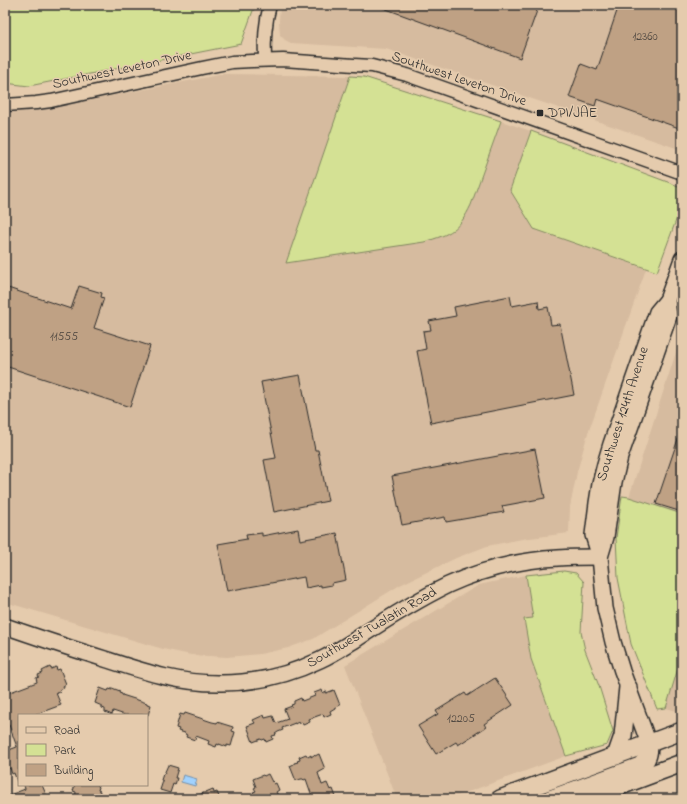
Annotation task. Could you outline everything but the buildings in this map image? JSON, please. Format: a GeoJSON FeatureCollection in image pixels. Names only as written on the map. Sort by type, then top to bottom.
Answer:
{"type":"FeatureCollection","features":[{"type":"Feature","properties":{"kind":"highway"},"geometry":{"type":"LineString","coordinates":[[616,756],[623,736],[628,687]]}},
{"type":"Feature","properties":{"kind":"highway"},"geometry":{"type":"LineString","coordinates":[[500,799],[682,732]]}},
{"type":"Feature","properties":{"kind":"highway"},"geometry":{"type":"LineString","coordinates":[[649,744],[662,760],[668,763],[680,764]]}},
{"type":"Feature","properties":{"kind":"highway"},"geometry":{"type":"LineString","coordinates":[[550,799],[640,766],[646,761],[649,744]]}},
{"type":"Feature","properties":{"kind":"highway"},"geometry":{"type":"LineString","coordinates":[[585,799],[680,764]]}},
{"type":"Feature","properties":{"kind":"main road","name":"Southwest 124th Avenue"},"geometry":{"type":"LineString","coordinates":[[649,744],[616,654],[608,623],[600,557],[606,537],[614,482],[620,457],[669,316],[668,300],[682,259]]}},
{"type":"Feature","properties":{"kind":"main road","name":"Southwest Tualatin Road"},"geometry":{"type":"LineString","coordinates":[[5,626],[171,679],[204,683],[243,682],[285,674],[319,661],[431,594],[448,585],[480,572],[542,559],[600,557]]}},
{"type":"Feature","properties":{"kind":"street"},"geometry":{"type":"LineString","coordinates":[[265,60],[265,35],[270,5]]}},
{"type":"Feature","properties":{"kind":"street","name":"Southwest Leveton Drive"},"geometry":{"type":"LineString","coordinates":[[5,105],[51,101],[215,65],[245,61],[283,60],[372,66],[407,75],[682,173]]}},
{"type":"Feature","properties":{"kind":"shaded area"},"geometry":{"type":"Polygon","coordinates":[[[280,5],[682,5],[682,150],[386,49],[291,43],[280,35],[280,5]]]}},
{"type":"Feature","properties":{"kind":"shaded area"},"geometry":{"type":"Polygon","coordinates":[[[224,74],[350,76],[287,262],[471,205],[501,121],[531,131],[510,190],[534,229],[646,269],[587,436],[577,472],[570,507],[569,533],[522,539],[487,546],[456,558],[400,585],[313,639],[288,648],[260,654],[227,657],[191,655],[163,649],[5,602],[5,107],[74,103],[224,74]]]}},
{"type":"Feature","properties":{"kind":"shaded area"},"geometry":{"type":"Polygon","coordinates":[[[682,334],[682,514],[629,497],[682,334]]]}},
{"type":"Feature","properties":{"kind":"shaded area"},"geometry":{"type":"Polygon","coordinates":[[[526,575],[533,618],[524,620],[531,659],[566,756],[449,799],[397,799],[345,665],[479,585],[526,575]]]}},
{"type":"Feature","properties":{"kind":"shaded area"},"geometry":{"type":"Polygon","coordinates":[[[682,648],[682,709],[677,711],[666,708],[665,702],[682,648]]]}},
{"type":"Feature","properties":{"kind":"green space"},"geometry":{"type":"Polygon","coordinates":[[[5,5],[255,5],[241,44],[29,86],[5,83],[5,5]]]}},
{"type":"Feature","properties":{"kind":"green space"},"geometry":{"type":"Polygon","coordinates":[[[350,76],[364,77],[501,121],[471,205],[458,226],[453,230],[424,242],[286,263],[350,76]]]}},
{"type":"Feature","properties":{"kind":"green space"},"geometry":{"type":"Polygon","coordinates":[[[531,131],[681,187],[682,204],[657,272],[534,229],[510,190],[531,131]]]}},
{"type":"Feature","properties":{"kind":"green space"},"geometry":{"type":"Polygon","coordinates":[[[622,496],[682,514],[682,655],[666,708],[657,709],[631,644],[618,578],[616,538],[622,496]]]}},
{"type":"Feature","properties":{"kind":"green space"},"geometry":{"type":"Polygon","coordinates":[[[564,571],[576,573],[584,582],[581,632],[585,650],[599,686],[613,731],[607,745],[566,756],[531,659],[524,619],[533,618],[526,575],[564,571]]]}},
{"type":"Feature","properties":{"kind":"water"},"geometry":{"type":"Polygon","coordinates":[[[183,775],[197,779],[195,786],[181,782],[183,775]]]}},
{"type":"Feature","properties":{"kind":"place","name":"DPI/JAE"},"geometry":{"type":"Point","coordinates":[540,113]}}]}
